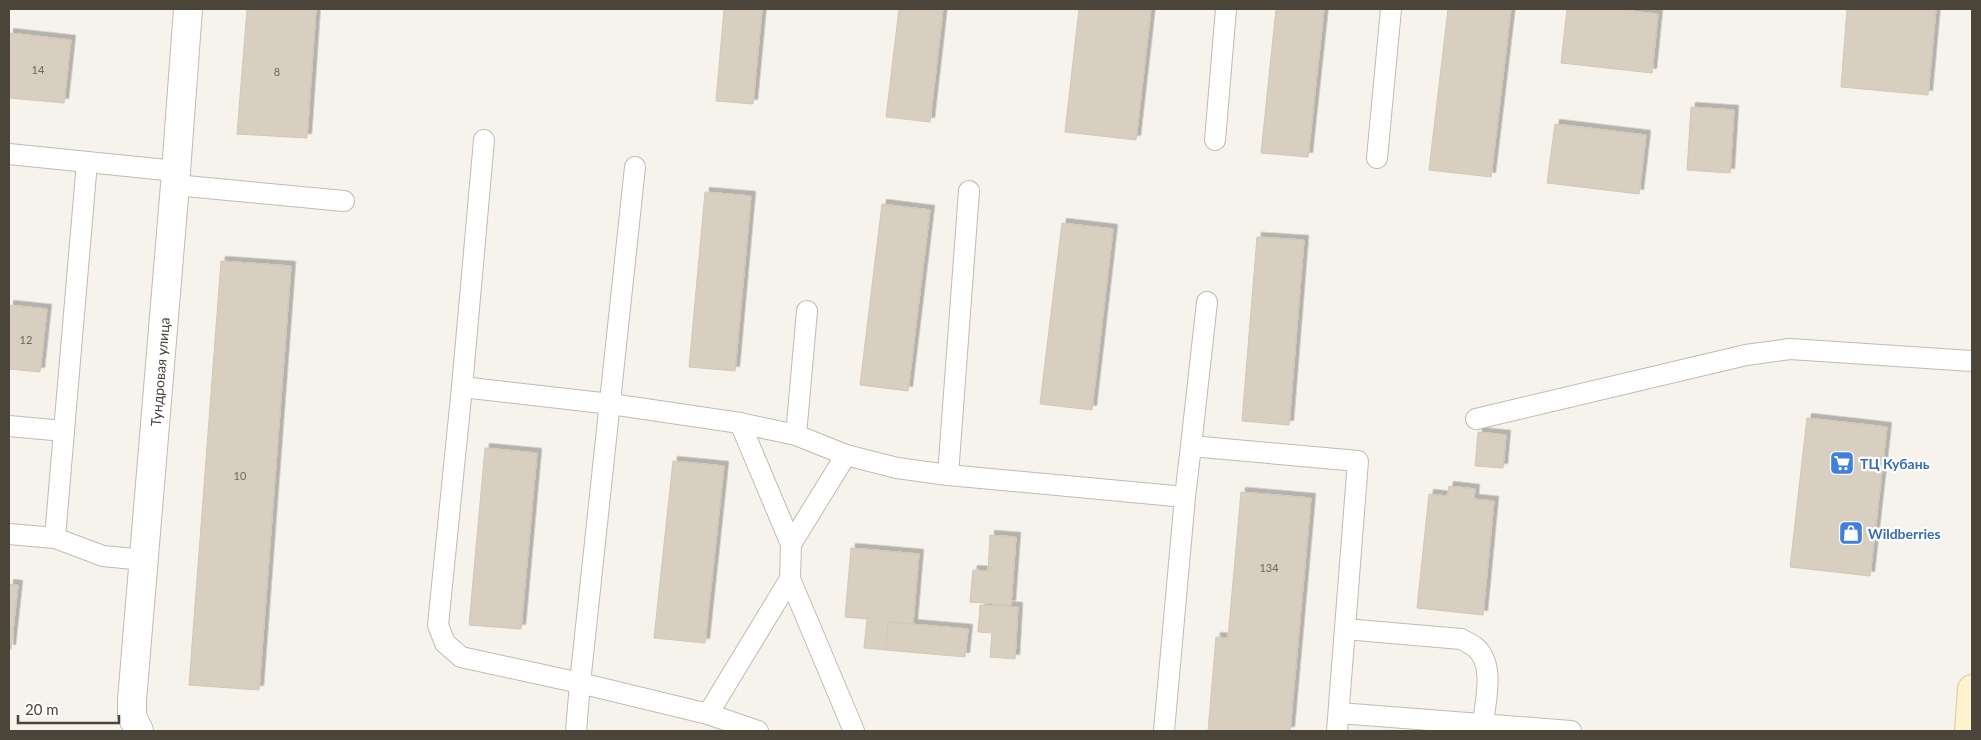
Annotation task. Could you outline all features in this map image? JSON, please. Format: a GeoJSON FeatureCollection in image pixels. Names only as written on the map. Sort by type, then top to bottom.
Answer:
{"type":"FeatureCollection","features":[{"type":"Feature","properties":{"kind":"street","name":"Тундровая улица"},"geometry":{"type":"LineString","coordinates":[[139,731],[132,716],[188,9]]}},
{"type":"Feature","properties":{"kind":"street"},"geometry":{"type":"LineString","coordinates":[[1969,731],[1972,689]]}},
{"type":"Feature","properties":{"kind":"lane"},"geometry":{"type":"LineString","coordinates":[[1215,140],[1226,9]]}},
{"type":"Feature","properties":{"kind":"lane"},"geometry":{"type":"LineString","coordinates":[[1378,158],[1391,9]]}},
{"type":"Feature","properties":{"kind":"lane"},"geometry":{"type":"LineString","coordinates":[[484,140],[438,624],[444,643],[462,657],[708,714],[758,731]]}},
{"type":"Feature","properties":{"kind":"lane"},"geometry":{"type":"LineString","coordinates":[[9,154],[87,162],[176,178],[344,201]]}},
{"type":"Feature","properties":{"kind":"lane"},"geometry":{"type":"LineString","coordinates":[[56,538],[87,162]]}},
{"type":"Feature","properties":{"kind":"lane"},"geometry":{"type":"LineString","coordinates":[[576,731],[635,167]]}},
{"type":"Feature","properties":{"kind":"lane"},"geometry":{"type":"LineString","coordinates":[[948,475],[969,191]]}},
{"type":"Feature","properties":{"kind":"lane"},"geometry":{"type":"LineString","coordinates":[[1164,731],[1191,446],[1207,302]]}},
{"type":"Feature","properties":{"kind":"lane"},"geometry":{"type":"LineString","coordinates":[[796,435],[807,311]]}},
{"type":"Feature","properties":{"kind":"lane"},"geometry":{"type":"LineString","coordinates":[[1476,419],[1746,355],[1790,349],[1972,361]]}},
{"type":"Feature","properties":{"kind":"lane"},"geometry":{"type":"LineString","coordinates":[[462,387],[611,404],[740,423],[796,435],[846,455],[898,468],[948,475],[1186,497]]}},
{"type":"Feature","properties":{"kind":"lane"},"geometry":{"type":"LineString","coordinates":[[740,423],[790,544],[790,579],[854,731]]}},
{"type":"Feature","properties":{"kind":"lane"},"geometry":{"type":"LineString","coordinates":[[9,426],[64,431]]}},
{"type":"Feature","properties":{"kind":"lane"},"geometry":{"type":"LineString","coordinates":[[1191,446],[1358,461],[1338,722],[1483,724],[1570,731]]}},
{"type":"Feature","properties":{"kind":"lane"},"geometry":{"type":"LineString","coordinates":[[790,544],[846,455]]}},
{"type":"Feature","properties":{"kind":"lane"},"geometry":{"type":"LineString","coordinates":[[9,534],[56,538],[103,556],[144,560]]}},
{"type":"Feature","properties":{"kind":"lane"},"geometry":{"type":"LineString","coordinates":[[708,714],[790,579]]}},
{"type":"Feature","properties":{"kind":"lane"},"geometry":{"type":"LineString","coordinates":[[1345,629],[1461,639],[1476,647],[1485,662],[1488,680],[1483,724]]}},
{"type":"Feature","properties":{"kind":"building"},"geometry":{"type":"Polygon","coordinates":[[[247,9],[316,9],[307,138],[237,134],[247,9]]]}},
{"type":"Feature","properties":{"kind":"building"},"geometry":{"type":"Polygon","coordinates":[[[724,9],[762,9],[753,104],[716,101],[724,9]]]}},
{"type":"Feature","properties":{"kind":"building"},"geometry":{"type":"Polygon","coordinates":[[[899,9],[943,9],[930,122],[886,117],[899,9]]]}},
{"type":"Feature","properties":{"kind":"building"},"geometry":{"type":"Polygon","coordinates":[[[1079,9],[1151,9],[1136,140],[1065,132],[1079,9]]]}},
{"type":"Feature","properties":{"kind":"building"},"geometry":{"type":"Polygon","coordinates":[[[1276,9],[1324,9],[1308,157],[1261,153],[1276,9]]]}},
{"type":"Feature","properties":{"kind":"building"},"geometry":{"type":"Polygon","coordinates":[[[1448,9],[1511,9],[1491,177],[1429,170],[1448,9]]]}},
{"type":"Feature","properties":{"kind":"building"},"geometry":{"type":"Polygon","coordinates":[[[1567,9],[1613,9],[1658,14],[1652,73],[1561,63],[1567,9]]]}},
{"type":"Feature","properties":{"kind":"building"},"geometry":{"type":"Polygon","coordinates":[[[1847,9],[1936,9],[1928,95],[1841,87],[1847,9]]]}},
{"type":"Feature","properties":{"kind":"building"},"geometry":{"type":"Polygon","coordinates":[[[9,33],[71,40],[64,103],[9,98],[9,33]]]}},
{"type":"Feature","properties":{"kind":"building"},"geometry":{"type":"Polygon","coordinates":[[[1691,107],[1734,110],[1730,173],[1687,170],[1691,107]]]}},
{"type":"Feature","properties":{"kind":"building"},"geometry":{"type":"Polygon","coordinates":[[[1555,124],[1646,135],[1639,194],[1547,183],[1555,124]]]}},
{"type":"Feature","properties":{"kind":"building"},"geometry":{"type":"Polygon","coordinates":[[[705,192],[751,196],[735,371],[689,367],[705,192]]]}},
{"type":"Feature","properties":{"kind":"building"},"geometry":{"type":"Polygon","coordinates":[[[882,204],[930,210],[908,391],[860,385],[882,204]]]}},
{"type":"Feature","properties":{"kind":"building"},"geometry":{"type":"Polygon","coordinates":[[[1062,223],[1113,229],[1092,410],[1040,404],[1062,223]]]}},
{"type":"Feature","properties":{"kind":"building"},"geometry":{"type":"Polygon","coordinates":[[[1257,237],[1304,240],[1289,425],[1242,421],[1257,237]]]}},
{"type":"Feature","properties":{"kind":"building"},"geometry":{"type":"Polygon","coordinates":[[[221,261],[291,266],[259,690],[189,685],[221,261]]]}},
{"type":"Feature","properties":{"kind":"building"},"geometry":{"type":"Polygon","coordinates":[[[9,305],[47,309],[40,372],[9,369],[9,305]]]}},
{"type":"Feature","properties":{"kind":"building","name":"ТЦ Кубань"},"geometry":{"type":"Polygon","coordinates":[[[1807,418],[1887,427],[1870,576],[1790,567],[1807,418]]]}},
{"type":"Feature","properties":{"kind":"building"},"geometry":{"type":"Polygon","coordinates":[[[1478,432],[1506,435],[1503,468],[1475,466],[1478,432]]]}},
{"type":"Feature","properties":{"kind":"building"},"geometry":{"type":"Polygon","coordinates":[[[485,448],[537,453],[521,629],[469,625],[485,448]]]}},
{"type":"Feature","properties":{"kind":"building"},"geometry":{"type":"Polygon","coordinates":[[[673,461],[724,466],[705,643],[654,638],[673,461]]]}},
{"type":"Feature","properties":{"kind":"building"},"geometry":{"type":"Polygon","coordinates":[[[1449,486],[1475,489],[1474,499],[1494,501],[1483,615],[1417,608],[1429,494],[1447,496],[1449,486]]]}},
{"type":"Feature","properties":{"kind":"building"},"geometry":{"type":"Polygon","coordinates":[[[1241,492],[1311,498],[1290,731],[1208,731],[1216,637],[1228,638],[1241,492]]]}},
{"type":"Feature","properties":{"kind":"building"},"geometry":{"type":"Polygon","coordinates":[[[990,535],[1016,537],[1011,605],[970,602],[973,570],[988,571],[990,535]]]}},
{"type":"Feature","properties":{"kind":"building"},"geometry":{"type":"Polygon","coordinates":[[[851,548],[919,554],[913,624],[888,622],[886,650],[864,648],[867,619],[845,617],[851,548]]]}},
{"type":"Feature","properties":{"kind":"building"},"geometry":{"type":"Polygon","coordinates":[[[9,584],[18,585],[11,649],[9,649],[9,584]]]}},
{"type":"Feature","properties":{"kind":"building"},"geometry":{"type":"Polygon","coordinates":[[[980,605],[1018,607],[1015,659],[990,657],[992,633],[978,632],[980,605]]]}},
{"type":"Feature","properties":{"kind":"building"},"geometry":{"type":"Polygon","coordinates":[[[888,622],[968,629],[965,657],[886,650],[888,622]]]}},
{"type":"Feature","properties":{"kind":"place","name":"ТЦ Кубань"},"geometry":{"type":"Point","coordinates":[1842,463]}},
{"type":"Feature","properties":{"kind":"place","name":"Wildberries"},"geometry":{"type":"Point","coordinates":[1851,533]}}]}
